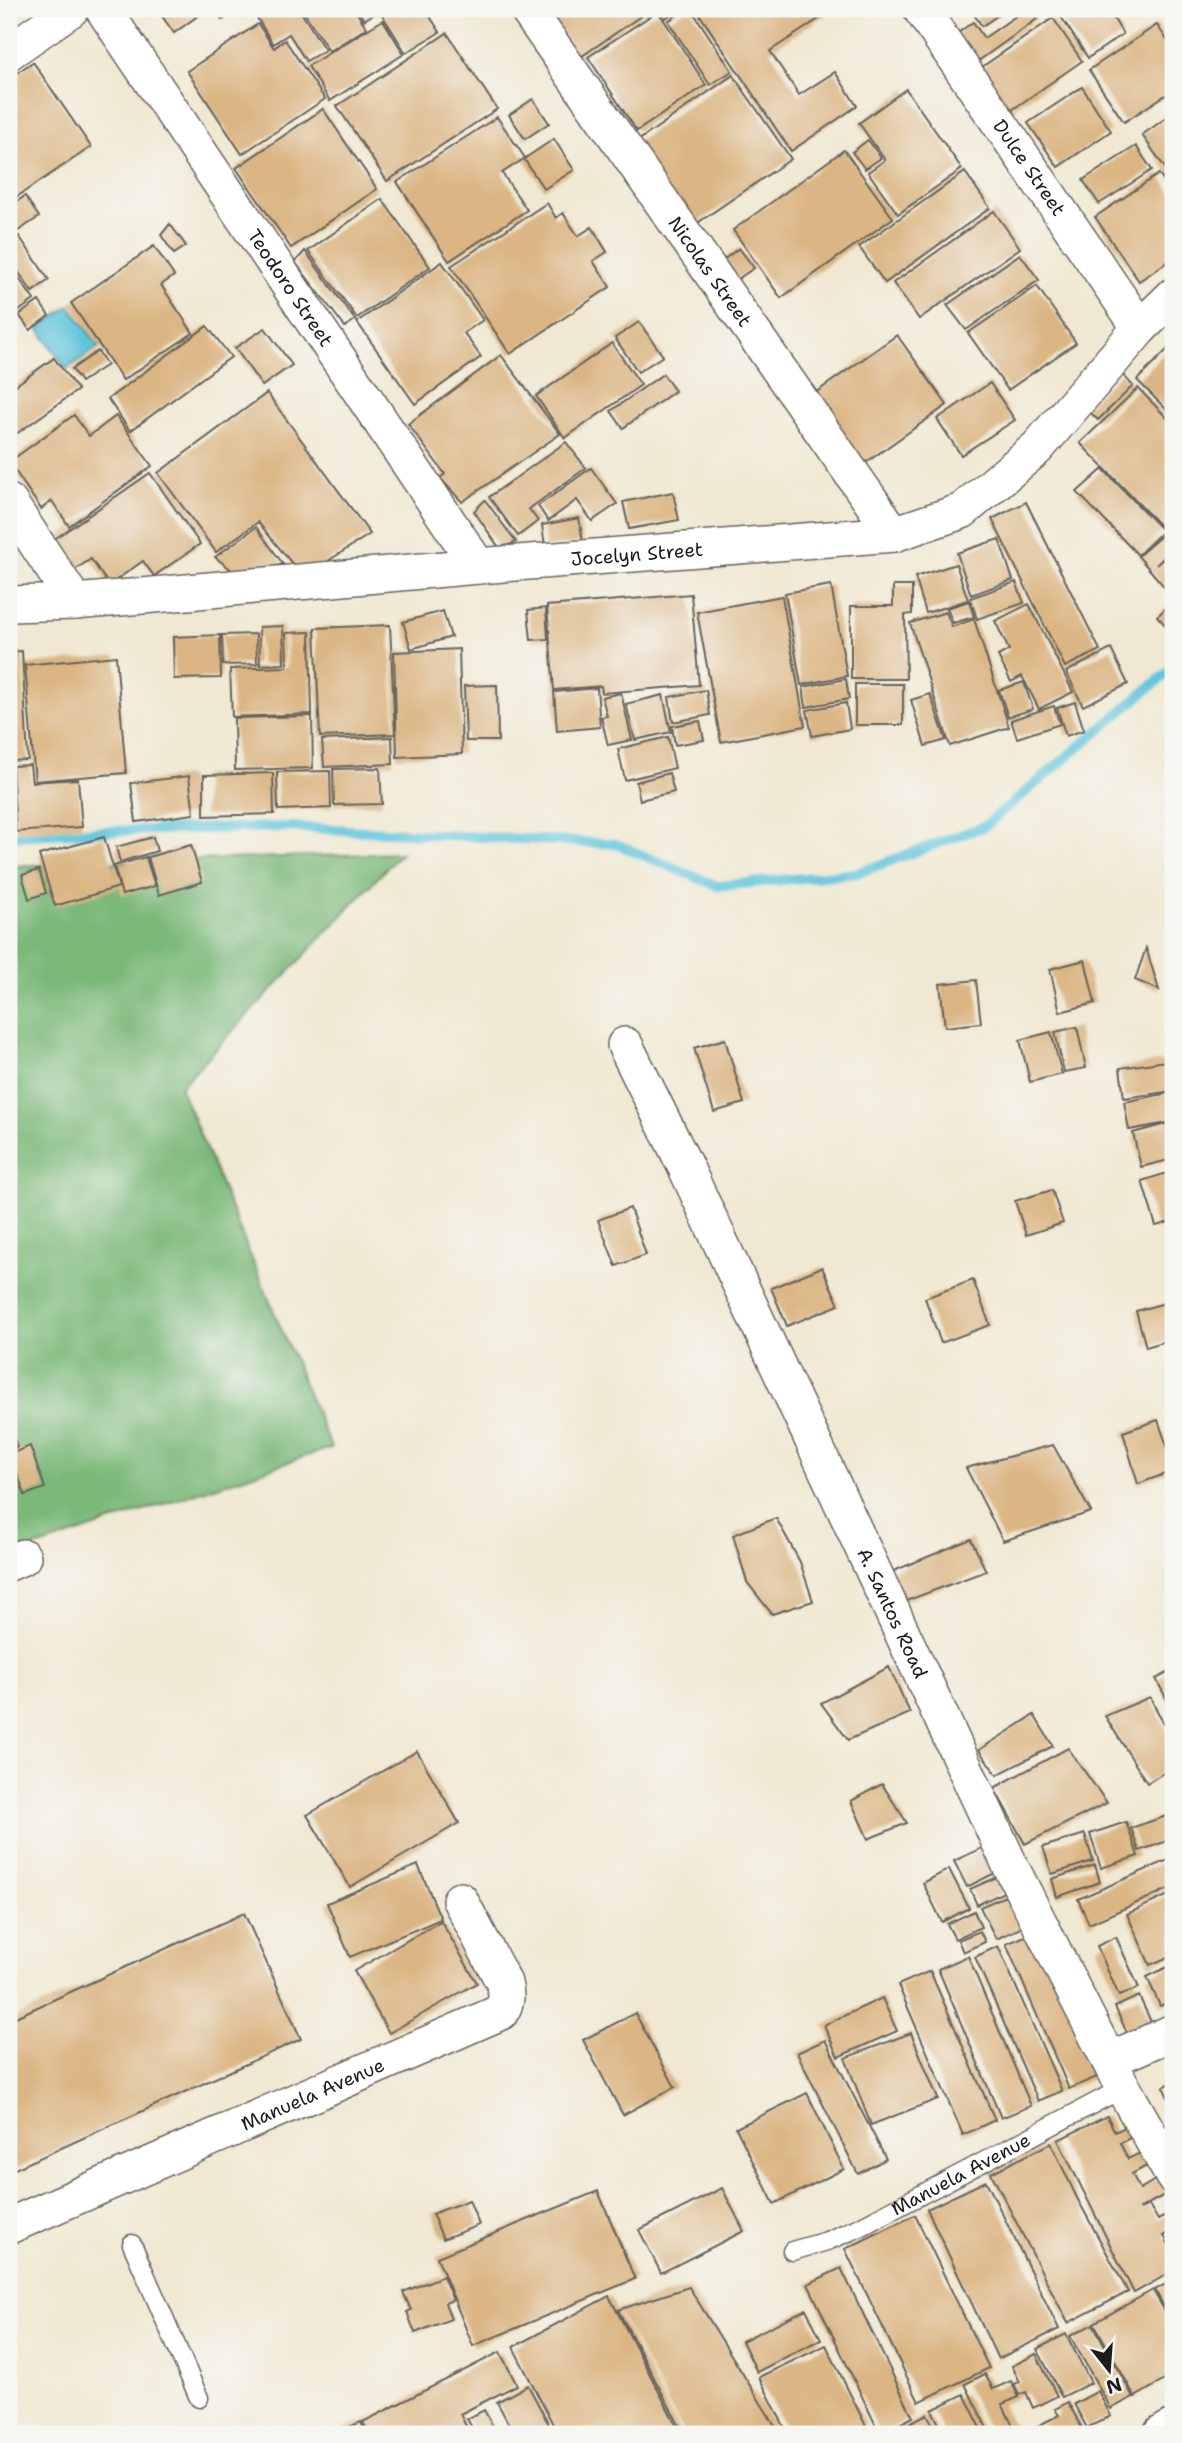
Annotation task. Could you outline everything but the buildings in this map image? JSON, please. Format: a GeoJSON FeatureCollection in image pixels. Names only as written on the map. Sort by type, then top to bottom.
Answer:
{"type":"FeatureCollection","features":[{"type":"Feature","properties":{"kind":"street"},"geometry":{"type":"LineString","coordinates":[[9,52],[71,9]]}},
{"type":"Feature","properties":{"kind":"street","name":"Teodoro Street"},"geometry":{"type":"LineString","coordinates":[[103,9],[478,566]]}},
{"type":"Feature","properties":{"kind":"street","name":"Nicolas Street"},"geometry":{"type":"LineString","coordinates":[[527,9],[894,534]]}},
{"type":"Feature","properties":{"kind":"street","name":"Dulce Street"},"geometry":{"type":"LineString","coordinates":[[921,9],[1140,328]]}},
{"type":"Feature","properties":{"kind":"street","name":"Jocelyn Street"},"geometry":{"type":"LineString","coordinates":[[9,604],[75,602],[478,566],[894,534],[962,511],[1037,448],[1140,328],[1173,296]]}},
{"type":"Feature","properties":{"kind":"street"},"geometry":{"type":"LineString","coordinates":[[9,502],[75,602]]}},
{"type":"Feature","properties":{"kind":"street","name":"A. Santos Road"},"geometry":{"type":"LineString","coordinates":[[625,1045],[686,1168],[969,1781],[1116,2074],[1173,2176]]}},
{"type":"Feature","properties":{"kind":"street","name":"Manuela Avenue"},"geometry":{"type":"LineString","coordinates":[[9,2226],[501,2012],[506,2004],[504,1983],[460,1900]]}},
{"type":"Feature","properties":{"kind":"street"},"geometry":{"type":"LineString","coordinates":[[1116,2074],[1173,2032]]}},
{"type":"Feature","properties":{"kind":"street"},"geometry":{"type":"LineString","coordinates":[[1161,2434],[1173,2427]]}},
{"type":"Feature","properties":{"kind":"lane","name":"Manuela Avenue"},"geometry":{"type":"LineString","coordinates":[[792,2251],[827,2241],[860,2227],[1116,2074]]}},
{"type":"Feature","properties":{"kind":"lane"},"geometry":{"type":"LineString","coordinates":[[132,2245],[199,2398]]}},
{"type":"Feature","properties":{"kind":"green space"},"geometry":{"type":"Polygon","coordinates":[[[401,853],[180,1087],[331,1448],[9,1556],[9,866],[401,853]]]}},
{"type":"Feature","properties":{"kind":"water"},"geometry":{"type":"Polygon","coordinates":[[[70,306],[99,347],[66,369],[38,328],[70,306]]]}},
{"type":"Feature","properties":{"kind":"waterway"},"geometry":{"type":"LineString","coordinates":[[9,836],[290,827],[616,844],[717,886],[857,873],[985,826],[1173,668]]}}]}
